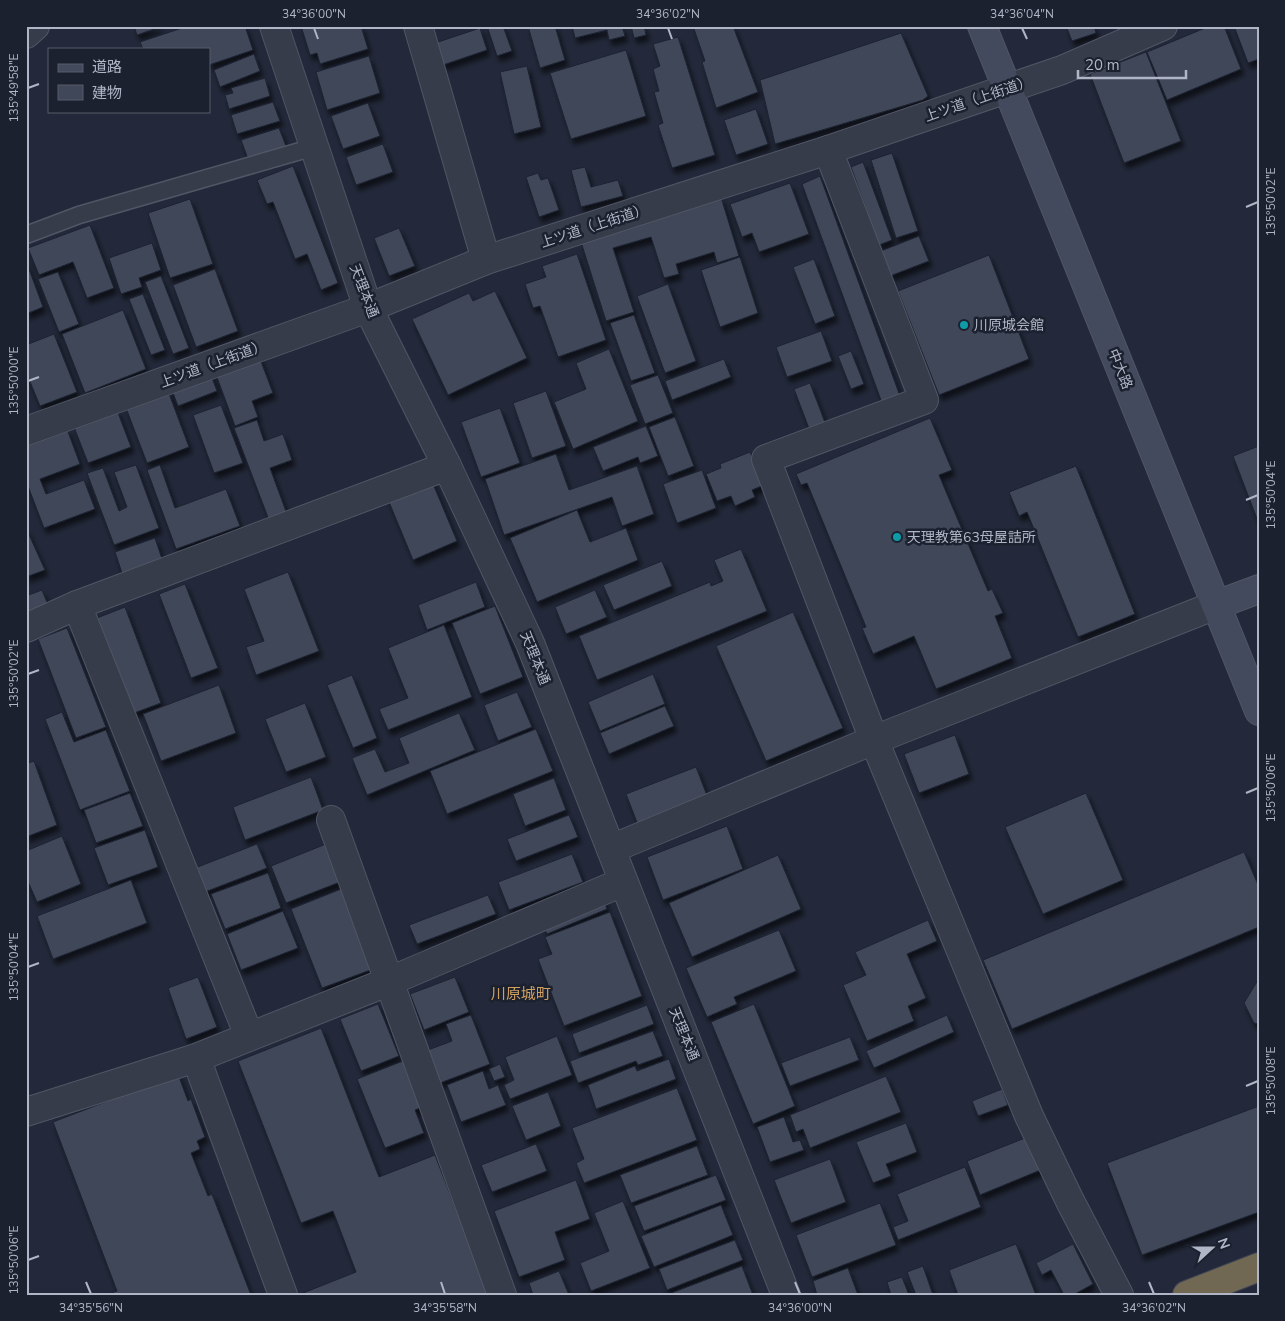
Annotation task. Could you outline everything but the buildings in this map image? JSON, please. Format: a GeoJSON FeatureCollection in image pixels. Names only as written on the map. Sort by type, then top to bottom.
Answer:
{"type":"FeatureCollection","features":[{"type":"Feature","properties":{"kind":"highway"},"geometry":{"type":"LineString","coordinates":[[1187,1295],[1259,1267]]}},
{"type":"Feature","properties":{"kind":"street"},"geometry":{"type":"LineString","coordinates":[[26,34],[35,26]]}},
{"type":"Feature","properties":{"kind":"street","name":"天理本通"},"geometry":{"type":"LineString","coordinates":[[274,26],[368,308],[447,466],[530,643],[786,1295]]}},
{"type":"Feature","properties":{"kind":"street"},"geometry":{"type":"LineString","coordinates":[[418,26],[486,260]]}},
{"type":"Feature","properties":{"kind":"street","name":"中大路"},"geometry":{"type":"LineString","coordinates":[[982,26],[1259,711]]}},
{"type":"Feature","properties":{"kind":"street","name":"上ツ道（上街道）"},"geometry":{"type":"LineString","coordinates":[[26,431],[368,308],[486,260],[828,150],[1062,70],[1163,26]]}},
{"type":"Feature","properties":{"kind":"street"},"geometry":{"type":"LineString","coordinates":[[828,150],[924,400],[766,460],[874,740],[1029,1116],[1070,1202],[1119,1295]]}},
{"type":"Feature","properties":{"kind":"street"},"geometry":{"type":"LineString","coordinates":[[26,628],[77,605],[447,466]]}},
{"type":"Feature","properties":{"kind":"street"},"geometry":{"type":"LineString","coordinates":[[611,849],[874,740],[1259,589]]}},
{"type":"Feature","properties":{"kind":"street"},"geometry":{"type":"LineString","coordinates":[[77,605],[249,1036]]}},
{"type":"Feature","properties":{"kind":"street"},"geometry":{"type":"LineString","coordinates":[[331,820],[502,1295]]}},
{"type":"Feature","properties":{"kind":"street"},"geometry":{"type":"LineString","coordinates":[[26,1112],[196,1058],[390,981],[623,882]]}},
{"type":"Feature","properties":{"kind":"street"},"geometry":{"type":"LineString","coordinates":[[196,1058],[283,1295]]}},
{"type":"Feature","properties":{"kind":"lane"},"geometry":{"type":"LineString","coordinates":[[26,234],[79,215],[314,147]]}},
{"type":"Feature","properties":{"kind":"place","name":"川原城会館"},"geometry":{"type":"Point","coordinates":[964,325]}},
{"type":"Feature","properties":{"kind":"place","name":"天理教第63母屋詰所"},"geometry":{"type":"Point","coordinates":[897,537]}},
{"type":"Feature","properties":{"kind":"district","name":"川原城町"},"geometry":{"type":"Point","coordinates":[521,994]}}]}
